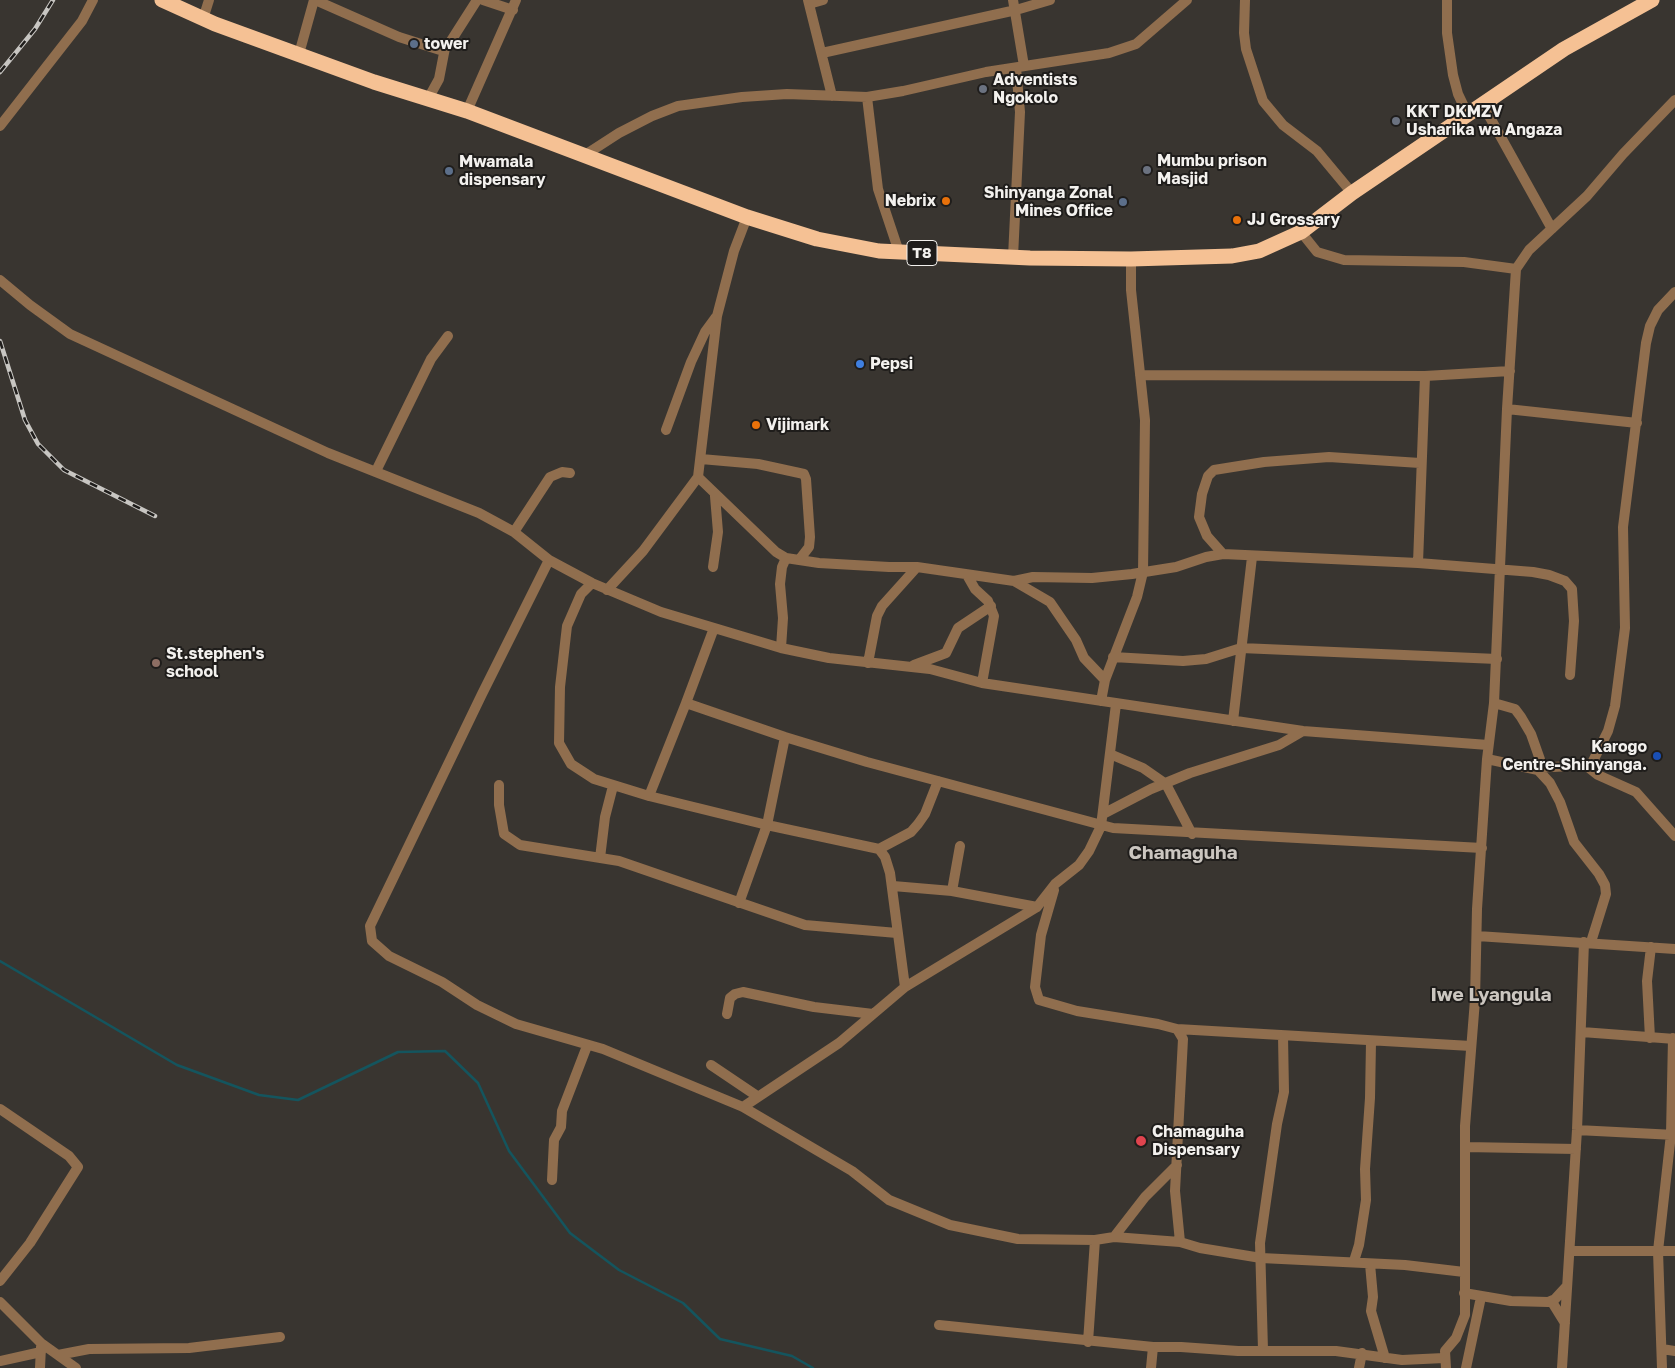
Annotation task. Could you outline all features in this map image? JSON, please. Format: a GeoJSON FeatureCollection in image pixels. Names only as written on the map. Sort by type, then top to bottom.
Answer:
{"type":"FeatureCollection","features":[{"type":"Feature","properties":{"kind":"highway","name":"T8"},"geometry":{"type":"LineString","coordinates":[[162,0],[203,19],[374,82],[467,111],[585,154],[747,217],[833,243],[856,248],[898,252],[1013,257],[1131,259],[1232,256],[1259,251],[1300,232],[1352,193],[1564,49],[1652,0]]}},
{"type":"Feature","properties":{"kind":"street"},"geometry":{"type":"LineString","coordinates":[[0,126],[82,21],[93,0]]}},
{"type":"Feature","properties":{"kind":"street"},"geometry":{"type":"LineString","coordinates":[[203,19],[209,0]]}},
{"type":"Feature","properties":{"kind":"street"},"geometry":{"type":"LineString","coordinates":[[299,54],[314,0],[415,43],[435,50],[445,48]]}},
{"type":"Feature","properties":{"kind":"street"},"geometry":{"type":"LineString","coordinates":[[428,99],[439,79],[445,48],[477,0]]}},
{"type":"Feature","properties":{"kind":"street"},"geometry":{"type":"LineString","coordinates":[[467,111],[514,5],[483,0]]}},
{"type":"Feature","properties":{"kind":"street"},"geometry":{"type":"LineString","coordinates":[[823,0],[809,2],[832,96]]}},
{"type":"Feature","properties":{"kind":"street"},"geometry":{"type":"LineString","coordinates":[[822,53],[1014,5],[1050,0]]}},
{"type":"Feature","properties":{"kind":"street"},"geometry":{"type":"LineString","coordinates":[[585,154],[619,132],[678,106],[742,97],[787,94],[867,97],[1020,67],[1126,49],[1136,44],[1187,0]]}},
{"type":"Feature","properties":{"kind":"street"},"geometry":{"type":"LineString","coordinates":[[1245,0],[1244,33],[1246,49],[1263,101],[1283,125],[1317,151],[1352,193]]}},
{"type":"Feature","properties":{"kind":"street"},"geometry":{"type":"LineString","coordinates":[[1447,0],[1447,32],[1452,75],[1468,115]]}},
{"type":"Feature","properties":{"kind":"street"},"geometry":{"type":"LineString","coordinates":[[1013,257],[1020,112],[1020,67],[1014,5]]}},
{"type":"Feature","properties":{"kind":"street"},"geometry":{"type":"LineString","coordinates":[[867,97],[878,189],[898,252]]}},
{"type":"Feature","properties":{"kind":"street"},"geometry":{"type":"LineString","coordinates":[[939,1325],[1153,1348],[1362,1353],[1385,1358],[1445,1363],[1445,1351],[1461,1330],[1465,1316],[1465,1147],[1487,759],[1497,659],[1507,409],[1516,270],[1529,250],[1587,196],[1623,154],[1675,100]]}},
{"type":"Feature","properties":{"kind":"street"},"geometry":{"type":"LineString","coordinates":[[1483,105],[1552,229]]}},
{"type":"Feature","properties":{"kind":"street"},"geometry":{"type":"LineString","coordinates":[[607,590],[643,551],[698,477],[705,404],[717,316],[734,251],[747,217]]}},
{"type":"Feature","properties":{"kind":"street"},"geometry":{"type":"LineString","coordinates":[[1300,232],[1317,252],[1344,260],[1464,262],[1516,270]]}},
{"type":"Feature","properties":{"kind":"street"},"geometry":{"type":"LineString","coordinates":[[1101,701],[1105,680],[1137,597],[1143,572],[1146,436],[1132,290],[1131,259]]}},
{"type":"Feature","properties":{"kind":"street"},"geometry":{"type":"LineString","coordinates":[[0,280],[70,334],[328,453],[479,513],[514,532],[549,560],[607,590],[661,612],[781,648],[868,663],[930,669],[982,683],[1303,732],[1488,745]]}},
{"type":"Feature","properties":{"kind":"street"},"geometry":{"type":"LineString","coordinates":[[1588,767],[1597,757],[1615,706],[1625,628],[1623,527],[1650,326],[1658,310],[1675,292]]}},
{"type":"Feature","properties":{"kind":"street"},"geometry":{"type":"LineString","coordinates":[[666,430],[691,362],[705,332],[717,316]]}},
{"type":"Feature","properties":{"kind":"street"},"geometry":{"type":"LineString","coordinates":[[376,471],[431,359],[448,336]]}},
{"type":"Feature","properties":{"kind":"street"},"geometry":{"type":"LineString","coordinates":[[1140,375],[1425,376],[1510,371]]}},
{"type":"Feature","properties":{"kind":"street"},"geometry":{"type":"LineString","coordinates":[[1418,563],[1420,463],[1425,376]]}},
{"type":"Feature","properties":{"kind":"street"},"geometry":{"type":"LineString","coordinates":[[1507,409],[1637,423]]}},
{"type":"Feature","properties":{"kind":"street"},"geometry":{"type":"LineString","coordinates":[[1223,554],[1207,536],[1199,514],[1208,476],[1214,470],[1264,462],[1329,457],[1420,463]]}},
{"type":"Feature","properties":{"kind":"street"},"geometry":{"type":"LineString","coordinates":[[701,459],[758,464],[804,474],[806,479],[810,537],[809,547],[800,560]]}},
{"type":"Feature","properties":{"kind":"street"},"geometry":{"type":"LineString","coordinates":[[514,532],[550,477],[562,472],[570,473]]}},
{"type":"Feature","properties":{"kind":"street"},"geometry":{"type":"LineString","coordinates":[[698,477],[715,496],[776,552],[786,558],[889,567],[917,567],[967,575],[989,576],[1014,581],[1047,600]]}},
{"type":"Feature","properties":{"kind":"street"},"geometry":{"type":"LineString","coordinates":[[713,567],[718,532],[715,496]]}},
{"type":"Feature","properties":{"kind":"street"},"geometry":{"type":"LineString","coordinates":[[1014,581],[1037,577],[1092,578],[1143,572],[1176,567],[1206,557],[1223,554],[1252,557],[1418,563],[1501,569],[1549,575],[1570,585],[1573,596],[1574,622],[1570,675]]}},
{"type":"Feature","properties":{"kind":"street"},"geometry":{"type":"LineString","coordinates":[[1233,721],[1252,557]]}},
{"type":"Feature","properties":{"kind":"street"},"geometry":{"type":"LineString","coordinates":[[781,648],[783,618],[780,584],[782,567],[786,558]]}},
{"type":"Feature","properties":{"kind":"street"},"geometry":{"type":"LineString","coordinates":[[549,560],[370,926],[372,941],[389,956],[442,982],[477,1005],[530,1030],[602,1049],[743,1107],[852,1171],[889,1200],[950,1225],[1018,1239],[1095,1240],[1114,1238],[1180,1242],[1200,1248],[1260,1258],[1354,1261],[1370,1264],[1421,1266],[1464,1272]]}},
{"type":"Feature","properties":{"kind":"street"},"geometry":{"type":"LineString","coordinates":[[868,663],[877,616],[882,606],[917,567]]}},
{"type":"Feature","properties":{"kind":"street"},"geometry":{"type":"LineString","coordinates":[[967,575],[975,589],[991,606],[994,616],[982,683]]}},
{"type":"Feature","properties":{"kind":"street"},"geometry":{"type":"LineString","coordinates":[[1037,577],[1047,600],[1073,635],[1087,663],[1105,680]]}},
{"type":"Feature","properties":{"kind":"street"},"geometry":{"type":"LineString","coordinates":[[592,583],[582,594],[567,626],[560,687],[560,743],[571,764],[594,779],[649,796],[767,825],[878,848],[905,836],[918,824],[925,814],[938,781]]}},
{"type":"Feature","properties":{"kind":"street"},"geometry":{"type":"LineString","coordinates":[[908,666],[946,653],[958,628],[991,606]]}},
{"type":"Feature","properties":{"kind":"street"},"geometry":{"type":"LineString","coordinates":[[649,796],[714,628]]}},
{"type":"Feature","properties":{"kind":"street"},"geometry":{"type":"LineString","coordinates":[[1113,657],[1183,661],[1206,659],[1241,648],[1497,659]]}},
{"type":"Feature","properties":{"kind":"street"},"geometry":{"type":"LineString","coordinates":[[1494,702],[1515,709],[1521,716],[1531,734],[1538,768],[1550,783],[1560,802],[1574,842],[1605,884],[1606,894],[1588,942],[1562,1368]]}},
{"type":"Feature","properties":{"kind":"street"},"geometry":{"type":"LineString","coordinates":[[686,703],[785,737],[1101,826],[1192,834],[1482,848]]}},
{"type":"Feature","properties":{"kind":"street"},"geometry":{"type":"LineString","coordinates":[[743,1107],[839,1043],[905,988],[1037,907],[1055,884],[1079,865],[1089,851],[1101,826],[1116,704]]}},
{"type":"Feature","properties":{"kind":"street"},"geometry":{"type":"LineString","coordinates":[[1103,814],[1151,789],[1190,774],[1279,745],[1303,732]]}},
{"type":"Feature","properties":{"kind":"street"},"geometry":{"type":"LineString","coordinates":[[739,903],[767,825],[785,737]]}},
{"type":"Feature","properties":{"kind":"street"},"geometry":{"type":"LineString","coordinates":[[1110,754],[1143,768],[1166,784],[1192,834]]}},
{"type":"Feature","properties":{"kind":"street"},"geometry":{"type":"LineString","coordinates":[[1487,759],[1538,768],[1588,767],[1598,776],[1636,792],[1675,836]]}},
{"type":"Feature","properties":{"kind":"street"},"geometry":{"type":"LineString","coordinates":[[499,785],[504,834],[509,840],[520,845],[618,861],[805,925],[896,933]]}},
{"type":"Feature","properties":{"kind":"street"},"geometry":{"type":"LineString","coordinates":[[600,858],[605,817],[613,786]]}},
{"type":"Feature","properties":{"kind":"street"},"geometry":{"type":"LineString","coordinates":[[952,891],[960,846]]}},
{"type":"Feature","properties":{"kind":"street"},"geometry":{"type":"LineString","coordinates":[[878,848],[888,866],[893,886],[896,933],[905,988]]}},
{"type":"Feature","properties":{"kind":"street"},"geometry":{"type":"LineString","coordinates":[[1055,884],[1041,934],[1035,988],[1039,1000],[1067,1009],[1148,1022],[1177,1029],[1371,1042],[1471,1046]]}},
{"type":"Feature","properties":{"kind":"street"},"geometry":{"type":"LineString","coordinates":[[893,886],[952,891],[1037,907]]}},
{"type":"Feature","properties":{"kind":"street"},"geometry":{"type":"LineString","coordinates":[[1477,936],[1675,949]]}},
{"type":"Feature","properties":{"kind":"street"},"geometry":{"type":"LineString","coordinates":[[1650,1038],[1647,980],[1651,947]]}},
{"type":"Feature","properties":{"kind":"street"},"geometry":{"type":"LineString","coordinates":[[727,1014],[730,998],[735,994],[743,992],[814,1007],[873,1014]]}},
{"type":"Feature","properties":{"kind":"street"},"geometry":{"type":"LineString","coordinates":[[1177,1029],[1184,1043],[1175,1206],[1180,1242]]}},
{"type":"Feature","properties":{"kind":"street"},"geometry":{"type":"LineString","coordinates":[[1582,1032],[1674,1039],[1673,1134],[1658,1251],[1662,1368]]}},
{"type":"Feature","properties":{"kind":"street"},"geometry":{"type":"LineString","coordinates":[[1263,1350],[1260,1258],[1276,1124],[1285,1082],[1282,1036]]}},
{"type":"Feature","properties":{"kind":"street"},"geometry":{"type":"LineString","coordinates":[[1354,1261],[1359,1245],[1366,1200],[1364,1169],[1370,1098],[1371,1042]]}},
{"type":"Feature","properties":{"kind":"street"},"geometry":{"type":"LineString","coordinates":[[552,1180],[554,1140],[561,1127],[562,1111],[586,1046]]}},
{"type":"Feature","properties":{"kind":"street"},"geometry":{"type":"LineString","coordinates":[[711,1065],[757,1096]]}},
{"type":"Feature","properties":{"kind":"street"},"geometry":{"type":"LineString","coordinates":[[0,1281],[30,1243],[78,1168],[68,1156],[1,1111]]}},
{"type":"Feature","properties":{"kind":"street"},"geometry":{"type":"LineString","coordinates":[[1577,1130],[1673,1134]]}},
{"type":"Feature","properties":{"kind":"street"},"geometry":{"type":"LineString","coordinates":[[1465,1147],[1576,1149]]}},
{"type":"Feature","properties":{"kind":"street"},"geometry":{"type":"LineString","coordinates":[[1114,1238],[1144,1197],[1177,1165]]}},
{"type":"Feature","properties":{"kind":"street"},"geometry":{"type":"LineString","coordinates":[[1088,1342],[1095,1240]]}},
{"type":"Feature","properties":{"kind":"street"},"geometry":{"type":"LineString","coordinates":[[1570,1251],[1675,1251]]}},
{"type":"Feature","properties":{"kind":"street"},"geometry":{"type":"LineString","coordinates":[[1370,1264],[1373,1297],[1371,1311],[1385,1358]]}},
{"type":"Feature","properties":{"kind":"street"},"geometry":{"type":"LineString","coordinates":[[1464,1293],[1511,1301],[1552,1302],[1567,1286]]}},
{"type":"Feature","properties":{"kind":"street"},"geometry":{"type":"LineString","coordinates":[[1466,1368],[1481,1297]]}},
{"type":"Feature","properties":{"kind":"street"},"geometry":{"type":"LineString","coordinates":[[0,1302],[41,1348],[58,1355],[76,1368]]}},
{"type":"Feature","properties":{"kind":"street"},"geometry":{"type":"LineString","coordinates":[[1552,1302],[1565,1323]]}},
{"type":"Feature","properties":{"kind":"street"},"geometry":{"type":"LineString","coordinates":[[58,1355],[89,1349],[189,1348],[280,1337]]}},
{"type":"Feature","properties":{"kind":"street"},"geometry":{"type":"LineString","coordinates":[[0,1361],[41,1348]]}},
{"type":"Feature","properties":{"kind":"street"},"geometry":{"type":"LineString","coordinates":[[40,1368],[41,1348]]}},
{"type":"Feature","properties":{"kind":"street"},"geometry":{"type":"LineString","coordinates":[[1151,1368],[1153,1348]]}},
{"type":"Feature","properties":{"kind":"street"},"geometry":{"type":"LineString","coordinates":[[1662,1349],[1675,1351]]}},
{"type":"Feature","properties":{"kind":"street"},"geometry":{"type":"LineString","coordinates":[[1360,1368],[1362,1353]]}},
{"type":"Feature","properties":{"kind":"waterway"},"geometry":{"type":"LineString","coordinates":[[0,961],[177,1065],[259,1095],[298,1100],[398,1052],[445,1051],[478,1083],[509,1151],[570,1233],[619,1270],[683,1303],[720,1339],[792,1356],[813,1368]]}},
{"type":"Feature","properties":{"kind":"railway"},"geometry":{"type":"LineString","coordinates":[[0,72],[35,29],[53,0]]}},
{"type":"Feature","properties":{"kind":"railway"},"geometry":{"type":"LineString","coordinates":[[0,341],[25,420],[38,444],[64,470],[155,516]]}},
{"type":"Feature","properties":{"kind":"place","name":"tower"},"geometry":{"type":"Point","coordinates":[414,44]}},
{"type":"Feature","properties":{"kind":"place","name":"Adventists Ngokolo"},"geometry":{"type":"Point","coordinates":[983,89]}},
{"type":"Feature","properties":{"kind":"place","name":"KKT DKMZV Usharika wa Angaza"},"geometry":{"type":"Point","coordinates":[1396,121]}},
{"type":"Feature","properties":{"kind":"place","name":"Mumbu prison Masjid"},"geometry":{"type":"Point","coordinates":[1147,170]}},
{"type":"Feature","properties":{"kind":"place","name":"Mwamala dispensary"},"geometry":{"type":"Point","coordinates":[449,171]}},
{"type":"Feature","properties":{"kind":"place","name":"Nebrix"},"geometry":{"type":"Point","coordinates":[946,201]}},
{"type":"Feature","properties":{"kind":"place","name":"Shinyanga Zonal Mines Office"},"geometry":{"type":"Point","coordinates":[1123,202]}},
{"type":"Feature","properties":{"kind":"place","name":"JJ Grossary"},"geometry":{"type":"Point","coordinates":[1237,220]}},
{"type":"Feature","properties":{"kind":"place","name":"Pepsi"},"geometry":{"type":"Point","coordinates":[860,364]}},
{"type":"Feature","properties":{"kind":"place","name":"Vijimark"},"geometry":{"type":"Point","coordinates":[756,425]}},
{"type":"Feature","properties":{"kind":"place","name":"St.stephen's school"},"geometry":{"type":"Point","coordinates":[156,663]}},
{"type":"Feature","properties":{"kind":"place","name":"Karogo Centre-Shinyanga."},"geometry":{"type":"Point","coordinates":[1657,756]}},
{"type":"Feature","properties":{"kind":"place","name":"Chamaguha Dispensary"},"geometry":{"type":"Point","coordinates":[1141,1141]}},
{"type":"Feature","properties":{"kind":"district","name":"Chamaguha"},"geometry":{"type":"Point","coordinates":[1183,853]}},
{"type":"Feature","properties":{"kind":"district","name":"Iwe Lyangula"},"geometry":{"type":"Point","coordinates":[1491,995]}}]}
